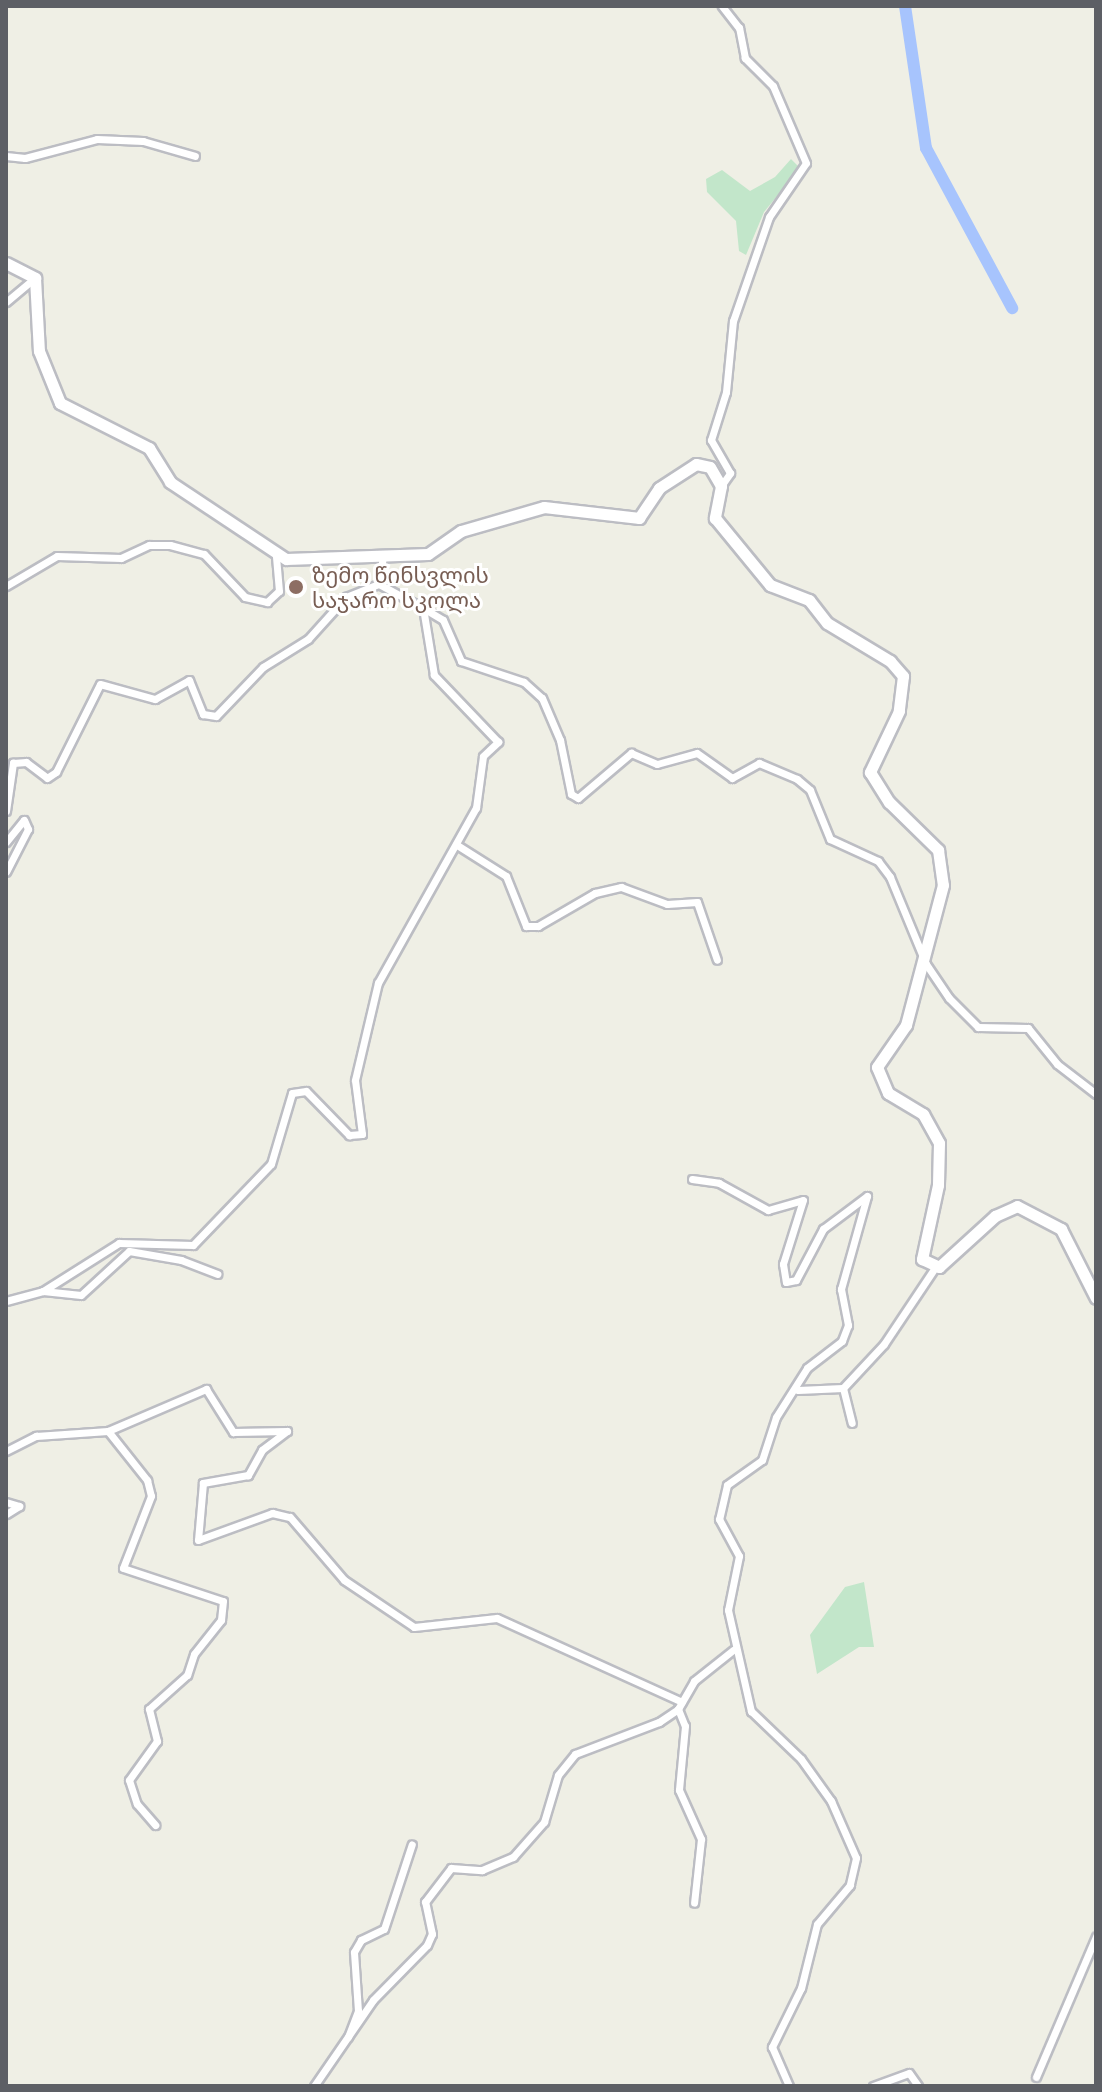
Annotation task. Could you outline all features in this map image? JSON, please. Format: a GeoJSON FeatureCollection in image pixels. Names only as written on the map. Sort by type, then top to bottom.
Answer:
{"type":"FeatureCollection","features":[{"type":"Feature","properties":{"kind":"street"},"geometry":{"type":"LineString","coordinates":[[722,6],[739,28],[745,58],[773,86],[806,163],[769,217],[733,321],[726,392],[711,440],[730,473],[721,486],[715,518],[770,585],[809,600],[827,623],[890,661],[903,676],[899,711],[869,765],[878,787],[932,840],[941,860],[942,894],[926,964],[906,1025],[881,1054],[878,1076],[888,1093],[923,1114],[939,1143],[937,1194],[921,1248],[922,1259],[934,1269]]}},
{"type":"Feature","properties":{"kind":"street"},"geometry":{"type":"LineString","coordinates":[[6,156],[39,155],[97,139],[143,141],[195,156]]}},
{"type":"Feature","properties":{"kind":"street"},"geometry":{"type":"LineString","coordinates":[[6,263],[35,278]]}},
{"type":"Feature","properties":{"kind":"street"},"geometry":{"type":"LineString","coordinates":[[35,278],[39,351],[52,395],[149,448],[170,482],[276,556],[383,557],[428,554],[461,531],[517,510],[564,507],[639,518],[659,488],[696,464],[710,467],[721,486]]}},
{"type":"Feature","properties":{"kind":"street"},"geometry":{"type":"LineString","coordinates":[[6,302],[35,278]]}},
{"type":"Feature","properties":{"kind":"street"},"geometry":{"type":"LineString","coordinates":[[6,586],[57,556],[121,558],[149,545],[170,545],[204,554],[245,597],[267,602],[279,591],[276,556]]}},
{"type":"Feature","properties":{"kind":"street"},"geometry":{"type":"LineString","coordinates":[[379,584],[383,557]]}},
{"type":"Feature","properties":{"kind":"street"},"geometry":{"type":"LineString","coordinates":[[379,584],[443,620],[461,661],[524,682],[542,698],[560,740],[571,794],[578,798],[631,753],[657,764],[697,753],[732,778],[759,763],[797,779],[810,790],[830,839],[878,861],[890,877],[921,941],[926,964],[978,1027],[1028,1028],[1057,1064],[1096,1094]]}},
{"type":"Feature","properties":{"kind":"street"},"geometry":{"type":"LineString","coordinates":[[6,811],[13,763],[26,762],[47,778],[56,772],[100,684],[155,699],[189,680],[203,714],[216,716],[263,667],[308,639],[346,597],[379,584]]}},
{"type":"Feature","properties":{"kind":"street"},"geometry":{"type":"LineString","coordinates":[[6,1301],[43,1291],[119,1243],[193,1245],[271,1164],[292,1093],[306,1091],[349,1135],[362,1134],[355,1080],[378,983],[476,808],[483,756],[498,742],[434,675],[423,608]]}},
{"type":"Feature","properties":{"kind":"street"},"geometry":{"type":"LineString","coordinates":[[6,842],[18,821],[27,823],[6,872]]}},
{"type":"Feature","properties":{"kind":"street"},"geometry":{"type":"LineString","coordinates":[[457,845],[506,876],[526,926],[538,926],[595,893],[621,887],[667,904],[697,902],[717,960]]}},
{"type":"Feature","properties":{"kind":"street"},"geometry":{"type":"LineString","coordinates":[[692,1179],[719,1183],[768,1210],[803,1200],[783,1264],[786,1282],[796,1280],[823,1229],[867,1196],[841,1289],[845,1333],[837,1348],[811,1363],[798,1390],[776,1417],[762,1460],[723,1493],[719,1519],[739,1556],[729,1592],[733,1650],[758,1724],[801,1759],[831,1801],[856,1858],[850,1885],[817,1924],[801,1988],[772,2047],[789,2086]]}},
{"type":"Feature","properties":{"kind":"street"},"geometry":{"type":"LineString","coordinates":[[798,1390],[843,1388],[884,1344],[934,1269],[1017,1206],[1061,1229],[1096,1298]]}},
{"type":"Feature","properties":{"kind":"street"},"geometry":{"type":"LineString","coordinates":[[43,1291],[81,1295],[129,1251],[181,1260],[217,1274]]}},
{"type":"Feature","properties":{"kind":"street"},"geometry":{"type":"LineString","coordinates":[[843,1388],[852,1423]]}},
{"type":"Feature","properties":{"kind":"street"},"geometry":{"type":"LineString","coordinates":[[6,1451],[36,1436],[108,1431],[206,1389],[233,1432],[287,1431],[262,1450],[248,1475],[203,1483],[198,1540],[272,1513],[290,1517],[344,1580],[414,1627],[497,1618],[680,1705]]}},
{"type":"Feature","properties":{"kind":"street"},"geometry":{"type":"LineString","coordinates":[[108,1431],[147,1480],[151,1496],[123,1568],[214,1596],[225,1610],[194,1654],[187,1675],[149,1709],[157,1741],[129,1780],[137,1804],[155,1825]]}},
{"type":"Feature","properties":{"kind":"street"},"geometry":{"type":"LineString","coordinates":[[6,1502],[19,1506],[6,1514]]}},
{"type":"Feature","properties":{"kind":"street"},"geometry":{"type":"LineString","coordinates":[[314,2086],[373,2000],[427,1945],[432,1934],[425,1902],[451,1868],[499,1867],[544,1822],[558,1775],[575,1754],[607,1746],[680,1705],[694,1681],[733,1650]]}},
{"type":"Feature","properties":{"kind":"street"},"geometry":{"type":"LineString","coordinates":[[680,1705],[685,1726],[679,1790],[701,1839],[694,1903]]}},
{"type":"Feature","properties":{"kind":"street"},"geometry":{"type":"LineString","coordinates":[[348,2037],[344,2033],[358,2011],[354,1952],[361,1940],[384,1929],[412,1844]]}},
{"type":"Feature","properties":{"kind":"street"},"geometry":{"type":"LineString","coordinates":[[1036,2077],[1096,1936]]}},
{"type":"Feature","properties":{"kind":"street"},"geometry":{"type":"LineString","coordinates":[[873,2086],[909,2073],[918,2086]]}},
{"type":"Feature","properties":{"kind":"green space"},"geometry":{"type":"Polygon","coordinates":[[[791,159],[800,168],[764,212],[746,255],[739,251],[736,221],[707,192],[706,179],[722,170],[750,191],[775,177],[791,159]]]}},
{"type":"Feature","properties":{"kind":"green space"},"geometry":{"type":"Polygon","coordinates":[[[864,1582],[874,1647],[859,1647],[817,1674],[810,1635],[845,1587],[864,1582]]]}},
{"type":"Feature","properties":{"kind":"waterway"},"geometry":{"type":"LineString","coordinates":[[905,6],[926,148],[1012,308]]}},
{"type":"Feature","properties":{"kind":"place","name":"ზემო წინსვლის საჯარო სკოლა"},"geometry":{"type":"Point","coordinates":[296,587]}}]}
